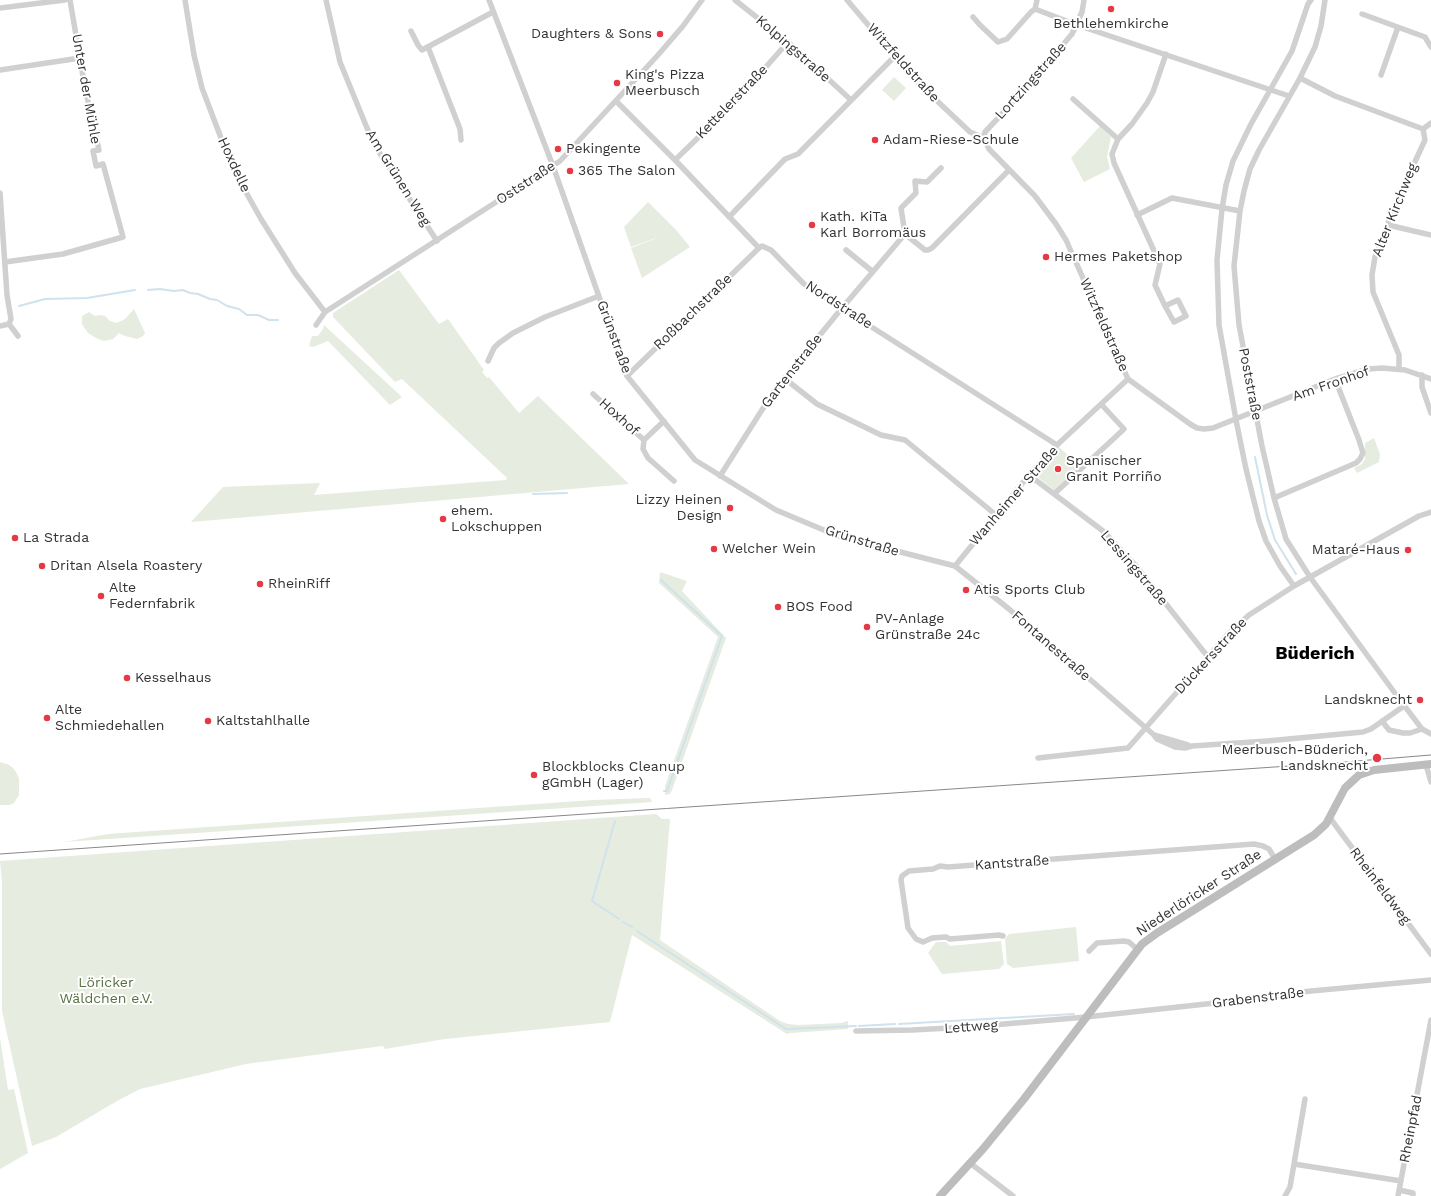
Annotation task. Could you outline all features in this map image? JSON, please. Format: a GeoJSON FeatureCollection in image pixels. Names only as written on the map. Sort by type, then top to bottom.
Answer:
{"type":"FeatureCollection","features":[{"type":"Feature","properties":{"kind":"main road","name":"Niederlöricker Straße"},"geometry":{"type":"LineString","coordinates":[[940,1196],[1019,1105],[1137,950],[1157,933],[1314,835],[1330,818],[1342,791],[1359,775],[1374,770],[1428,764]]}},
{"type":"Feature","properties":{"kind":"street"},"geometry":{"type":"LineString","coordinates":[[0,8],[65,0]]}},
{"type":"Feature","properties":{"kind":"street","name":"Unter der Mühle"},"geometry":{"type":"LineString","coordinates":[[5,262],[63,254],[123,237],[103,164],[96,166],[93,151],[99,150],[70,0]]}},
{"type":"Feature","properties":{"kind":"street","name":"Hoxdelle"},"geometry":{"type":"LineString","coordinates":[[185,0],[194,55],[202,88],[226,150],[261,219],[295,273],[325,312]]}},
{"type":"Feature","properties":{"kind":"street","name":"Am Grünen Weg"},"geometry":{"type":"LineString","coordinates":[[326,0],[340,62],[367,128],[380,152],[437,241]]}},
{"type":"Feature","properties":{"kind":"street","name":"Grünstraße"},"geometry":{"type":"LineString","coordinates":[[489,0],[553,166],[627,376],[696,460],[776,510],[838,536],[955,566]]}},
{"type":"Feature","properties":{"kind":"street","name":"Oststraße"},"geometry":{"type":"LineString","coordinates":[[316,325],[325,312],[553,166],[564,157],[668,43],[702,0]]}},
{"type":"Feature","properties":{"kind":"street","name":"Kolpingstraße"},"geometry":{"type":"LineString","coordinates":[[735,0],[788,42],[851,100]]}},
{"type":"Feature","properties":{"kind":"street","name":"Witzfeldstraße"},"geometry":{"type":"LineString","coordinates":[[847,0],[915,80],[970,132],[984,138],[989,149],[1046,209],[1066,240],[1128,379],[1197,428],[1213,428],[1255,412]]}},
{"type":"Feature","properties":{"kind":"street"},"geometry":{"type":"LineString","coordinates":[[973,17],[998,42],[1008,39],[1035,9],[1037,0]]}},
{"type":"Feature","properties":{"kind":"street","name":"Lortzingstraße"},"geometry":{"type":"LineString","coordinates":[[984,138],[986,132],[1065,44],[1077,25],[1082,12],[1084,0]]}},
{"type":"Feature","properties":{"kind":"street","name":"Poststraße"},"geometry":{"type":"LineString","coordinates":[[1294,586],[1280,566],[1266,541],[1259,521],[1236,420],[1219,325],[1217,260],[1222,209],[1226,185],[1233,160],[1270,89],[1292,51],[1308,4],[1311,0]]}},
{"type":"Feature","properties":{"kind":"street","name":"Poststraße"},"geometry":{"type":"LineString","coordinates":[[1325,0],[1321,26],[1315,47],[1300,78],[1259,150],[1250,169],[1244,191],[1240,211],[1234,266],[1239,325],[1255,412],[1274,498],[1286,539],[1310,577],[1404,706],[1422,729],[1431,734]]}},
{"type":"Feature","properties":{"kind":"street"},"geometry":{"type":"LineString","coordinates":[[1035,9],[1077,25],[1289,96]]}},
{"type":"Feature","properties":{"kind":"street"},"geometry":{"type":"LineString","coordinates":[[411,31],[422,50],[493,12]]}},
{"type":"Feature","properties":{"kind":"street"},"geometry":{"type":"LineString","coordinates":[[1362,14],[1425,36],[1431,47]]}},
{"type":"Feature","properties":{"kind":"street"},"geometry":{"type":"LineString","coordinates":[[1381,75],[1398,27]]}},
{"type":"Feature","properties":{"kind":"street","name":"Kettelerstraße"},"geometry":{"type":"LineString","coordinates":[[675,160],[734,103],[788,42]]}},
{"type":"Feature","properties":{"kind":"street"},"geometry":{"type":"LineString","coordinates":[[428,47],[460,129],[461,140]]}},
{"type":"Feature","properties":{"kind":"street"},"geometry":{"type":"LineString","coordinates":[[1165,306],[1155,285],[1160,264],[1114,163],[1112,154],[1118,139],[1132,124],[1153,92],[1166,54]]}},
{"type":"Feature","properties":{"kind":"street"},"geometry":{"type":"LineString","coordinates":[[729,217],[785,159],[798,154],[895,56]]}},
{"type":"Feature","properties":{"kind":"street"},"geometry":{"type":"LineString","coordinates":[[0,70],[80,58]]}},
{"type":"Feature","properties":{"kind":"street"},"geometry":{"type":"LineString","coordinates":[[1300,78],[1335,96],[1423,129],[1431,123]]}},
{"type":"Feature","properties":{"kind":"street"},"geometry":{"type":"LineString","coordinates":[[1073,99],[1118,139]]}},
{"type":"Feature","properties":{"kind":"street","name":"Nordstraße"},"geometry":{"type":"LineString","coordinates":[[616,101],[759,248],[762,246],[771,250],[804,284],[1057,445]]}},
{"type":"Feature","properties":{"kind":"street","name":"Alter Kirchweg"},"geometry":{"type":"LineString","coordinates":[[1399,370],[1399,355],[1373,292],[1372,275],[1375,257],[1388,225],[1389,218],[1425,140],[1423,129]]}},
{"type":"Feature","properties":{"kind":"street"},"geometry":{"type":"LineString","coordinates":[[941,168],[927,182],[915,181],[916,193],[901,208],[905,234],[925,250],[932,248],[1009,170]]}},
{"type":"Feature","properties":{"kind":"street"},"geometry":{"type":"LineString","coordinates":[[0,193],[7,295],[11,316],[8,324],[0,326]]}},
{"type":"Feature","properties":{"kind":"street"},"geometry":{"type":"LineString","coordinates":[[1137,215],[1172,198],[1222,209],[1240,211]]}},
{"type":"Feature","properties":{"kind":"street"},"geometry":{"type":"LineString","coordinates":[[1388,225],[1431,235]]}},
{"type":"Feature","properties":{"kind":"street","name":"Gartenstraße"},"geometry":{"type":"LineString","coordinates":[[720,476],[774,391],[872,271],[905,234]]}},
{"type":"Feature","properties":{"kind":"street","name":"Roßbachstraße"},"geometry":{"type":"LineString","coordinates":[[627,376],[759,248]]}},
{"type":"Feature","properties":{"kind":"street"},"geometry":{"type":"LineString","coordinates":[[846,250],[872,271]]}},
{"type":"Feature","properties":{"kind":"street"},"geometry":{"type":"LineString","coordinates":[[488,361],[494,348],[506,337],[544,317],[599,296]]}},
{"type":"Feature","properties":{"kind":"street"},"geometry":{"type":"LineString","coordinates":[[8,324],[18,336]]}},
{"type":"Feature","properties":{"kind":"street","name":"Am Fronhof"},"geometry":{"type":"LineString","coordinates":[[1255,412],[1335,379],[1368,369],[1382,368],[1399,370],[1431,378]]}},
{"type":"Feature","properties":{"kind":"street"},"geometry":{"type":"LineString","coordinates":[[1422,375],[1422,387],[1431,413]]}},
{"type":"Feature","properties":{"kind":"street"},"geometry":{"type":"LineString","coordinates":[[784,378],[817,404],[881,434],[905,440],[996,515]]}},
{"type":"Feature","properties":{"kind":"street","name":"Wanheimer Straße"},"geometry":{"type":"LineString","coordinates":[[955,566],[1029,475],[1057,445],[1128,379]]}},
{"type":"Feature","properties":{"kind":"street"},"geometry":{"type":"LineString","coordinates":[[1274,498],[1356,463],[1360,459],[1362,453],[1359,440],[1335,379]]}},
{"type":"Feature","properties":{"kind":"street","name":"Hoxhof"},"geometry":{"type":"LineString","coordinates":[[593,394],[644,440]]}},
{"type":"Feature","properties":{"kind":"street"},"geometry":{"type":"LineString","coordinates":[[1054,494],[1124,429],[1102,404]]}},
{"type":"Feature","properties":{"kind":"street","name":"Hoxhof"},"geometry":{"type":"LineString","coordinates":[[664,421],[644,440],[643,449],[648,458],[674,481]]}},
{"type":"Feature","properties":{"kind":"street","name":"Lessingstraße"},"geometry":{"type":"LineString","coordinates":[[1029,475],[1103,531],[1136,566],[1208,657]]}},
{"type":"Feature","properties":{"kind":"street","name":"Dückersstraße"},"geometry":{"type":"LineString","coordinates":[[1038,758],[1128,748],[1227,635],[1249,615],[1294,586],[1419,516],[1431,512]]}},
{"type":"Feature","properties":{"kind":"street","name":"Fontanestraße"},"geometry":{"type":"LineString","coordinates":[[955,566],[1009,609],[1157,739],[1175,747],[1185,748],[1192,746],[1364,732],[1404,706]]}},
{"type":"Feature","properties":{"kind":"street"},"geometry":{"type":"LineString","coordinates":[[1382,721],[1389,730],[1403,734],[1422,729]]}},
{"type":"Feature","properties":{"kind":"street"},"geometry":{"type":"LineString","coordinates":[[1428,764],[1431,782]]}},
{"type":"Feature","properties":{"kind":"street","name":"Rheinfeldweg"},"geometry":{"type":"LineString","coordinates":[[1330,818],[1431,954]]}},
{"type":"Feature","properties":{"kind":"street","name":"Kantstraße"},"geometry":{"type":"LineString","coordinates":[[1003,936],[999,935],[950,939],[946,937],[932,938],[923,942],[916,939],[908,928],[901,880],[902,876],[909,871],[933,869],[940,866],[955,867],[1254,844],[1268,849],[1275,859]]}},
{"type":"Feature","properties":{"kind":"street"},"geometry":{"type":"LineString","coordinates":[[1089,951],[1097,943],[1124,941],[1129,942],[1137,950]]}},
{"type":"Feature","properties":{"kind":"street","name":"Grabenstraße"},"geometry":{"type":"LineString","coordinates":[[1086,1017],[1311,991],[1431,980]]}},
{"type":"Feature","properties":{"kind":"street","name":"Lettweg"},"geometry":{"type":"LineString","coordinates":[[856,1031],[969,1028],[1086,1017]]}},
{"type":"Feature","properties":{"kind":"street","name":"Rheinpfad"},"geometry":{"type":"LineString","coordinates":[[1413,1196],[1413,1193],[1398,1193],[1431,1020]]}},
{"type":"Feature","properties":{"kind":"street"},"geometry":{"type":"LineString","coordinates":[[1285,1196],[1290,1187],[1305,1099]]}},
{"type":"Feature","properties":{"kind":"street"},"geometry":{"type":"LineString","coordinates":[[970,1163],[1013,1196]]}},
{"type":"Feature","properties":{"kind":"street"},"geometry":{"type":"LineString","coordinates":[[1294,1164],[1401,1181]]}},
{"type":"Feature","properties":{"kind":"green space"},"geometry":{"type":"Polygon","coordinates":[[[894,77],[906,88],[894,101],[882,90],[894,77]]]}},
{"type":"Feature","properties":{"kind":"green space"},"geometry":{"type":"Polygon","coordinates":[[[1100,126],[1111,137],[1107,157],[1110,169],[1084,182],[1071,158],[1100,126]]]}},
{"type":"Feature","properties":{"kind":"green space"},"geometry":{"type":"Polygon","coordinates":[[[648,202],[677,231],[690,247],[642,278],[631,248],[667,234],[631,247],[624,227],[648,202]]]}},
{"type":"Feature","properties":{"kind":"green space"},"geometry":{"type":"Polygon","coordinates":[[[399,270],[439,324],[448,319],[484,370],[482,372],[487,378],[489,377],[519,413],[538,396],[629,484],[191,522],[223,487],[320,483],[314,495],[506,480],[507,478],[402,379],[395,382],[333,317],[333,313],[399,270]]]}},
{"type":"Feature","properties":{"kind":"green space"},"geometry":{"type":"Polygon","coordinates":[[[134,309],[145,333],[137,339],[119,333],[113,339],[104,341],[88,333],[82,324],[82,316],[89,312],[95,316],[105,316],[110,321],[117,323],[125,319],[134,309]]]}},
{"type":"Feature","properties":{"kind":"green space"},"geometry":{"type":"Polygon","coordinates":[[[324,325],[402,397],[390,405],[328,341],[313,347],[309,346],[312,336],[318,336],[324,325]]]}},
{"type":"Feature","properties":{"kind":"green space"},"geometry":{"type":"Polygon","coordinates":[[[1374,438],[1380,454],[1379,462],[1357,473],[1354,468],[1362,464],[1365,459],[1365,443],[1374,438]]]}},
{"type":"Feature","properties":{"kind":"green space"},"geometry":{"type":"Polygon","coordinates":[[[1059,447],[1080,466],[1054,490],[1034,474],[1059,447]]]}},
{"type":"Feature","properties":{"kind":"green space"},"geometry":{"type":"Polygon","coordinates":[[[660,572],[687,581],[682,591],[726,638],[672,790],[670,794],[665,795],[665,786],[718,637],[659,583],[660,572]]]}},
{"type":"Feature","properties":{"kind":"green space"},"geometry":{"type":"Polygon","coordinates":[[[0,762],[12,767],[19,778],[19,795],[14,803],[9,805],[0,805],[0,762]]]}},
{"type":"Feature","properties":{"kind":"green space"},"geometry":{"type":"Polygon","coordinates":[[[650,798],[652,802],[64,842],[108,834],[593,800],[650,798]]]}},
{"type":"Feature","properties":{"kind":"green space","name":"Löricker Wäldchen e.V."},"geometry":{"type":"Polygon","coordinates":[[[656,814],[662,819],[670,819],[660,940],[780,1021],[798,1025],[841,1023],[848,1021],[848,1029],[787,1034],[632,935],[610,1022],[445,1039],[385,1049],[383,1046],[246,1064],[140,1089],[56,1137],[32,1146],[2,1011],[2,882],[0,861],[656,814]]]}},
{"type":"Feature","properties":{"kind":"green space"},"geometry":{"type":"Polygon","coordinates":[[[1076,927],[1079,961],[1013,968],[1007,964],[1005,939],[1009,934],[1076,927]]]}},
{"type":"Feature","properties":{"kind":"green space"},"geometry":{"type":"Polygon","coordinates":[[[1001,941],[1004,964],[999,969],[942,974],[928,953],[936,942],[946,942],[950,946],[1001,941]]]}},
{"type":"Feature","properties":{"kind":"green space"},"geometry":{"type":"Polygon","coordinates":[[[0,1038],[8,1090],[14,1089],[28,1153],[0,1169],[0,1038]]]}},
{"type":"Feature","properties":{"kind":"waterway"},"geometry":{"type":"LineString","coordinates":[[19,306],[45,299],[87,298],[135,290]]}},
{"type":"Feature","properties":{"kind":"waterway"},"geometry":{"type":"LineString","coordinates":[[148,290],[183,290],[217,300],[227,306],[239,309],[247,315],[258,315],[269,320],[278,320]]}},
{"type":"Feature","properties":{"kind":"waterway"},"geometry":{"type":"LineString","coordinates":[[1255,457],[1267,515],[1275,540],[1296,574]]}},
{"type":"Feature","properties":{"kind":"waterway"},"geometry":{"type":"LineString","coordinates":[[533,494],[567,493]]}},
{"type":"Feature","properties":{"kind":"waterway"},"geometry":{"type":"LineString","coordinates":[[661,580],[722,636],[667,791],[664,791]]}},
{"type":"Feature","properties":{"kind":"waterway"},"geometry":{"type":"LineString","coordinates":[[615,821],[592,901],[619,919]]}},
{"type":"Feature","properties":{"kind":"waterway"},"geometry":{"type":"LineString","coordinates":[[623,922],[632,927]]}},
{"type":"Feature","properties":{"kind":"waterway"},"geometry":{"type":"LineString","coordinates":[[637,931],[786,1029],[856,1026]]}},
{"type":"Feature","properties":{"kind":"waterway"},"geometry":{"type":"LineString","coordinates":[[899,1024],[1074,1014]]}},
{"type":"Feature","properties":{"kind":"waterway"},"geometry":{"type":"LineString","coordinates":[[859,1026],[895,1024]]}},
{"type":"Feature","properties":{"kind":"tram line"},"geometry":{"type":"LineString","coordinates":[[0,854],[1333,763],[1431,755]]}},
{"type":"Feature","properties":{"kind":"place","name":"Bethlehemkirche"},"geometry":{"type":"Point","coordinates":[1111,9]}},
{"type":"Feature","properties":{"kind":"place","name":"Daughters & Sons"},"geometry":{"type":"Point","coordinates":[660,34]}},
{"type":"Feature","properties":{"kind":"place","name":"King's Pizza Meerbusch"},"geometry":{"type":"Point","coordinates":[617,83]}},
{"type":"Feature","properties":{"kind":"place","name":"Adam-Riese-Schule"},"geometry":{"type":"Point","coordinates":[875,140]}},
{"type":"Feature","properties":{"kind":"place","name":"Pekingente"},"geometry":{"type":"Point","coordinates":[558,149]}},
{"type":"Feature","properties":{"kind":"place","name":"365 The Salon"},"geometry":{"type":"Point","coordinates":[570,171]}},
{"type":"Feature","properties":{"kind":"place","name":"Kath. KiTa Karl Borromäus"},"geometry":{"type":"Point","coordinates":[812,225]}},
{"type":"Feature","properties":{"kind":"place","name":"Hermes Paketshop"},"geometry":{"type":"Point","coordinates":[1046,257]}},
{"type":"Feature","properties":{"kind":"place","name":"Spanischer Granit Porriño"},"geometry":{"type":"Point","coordinates":[1058,469]}},
{"type":"Feature","properties":{"kind":"place","name":"Lizzy Heinen Design"},"geometry":{"type":"Point","coordinates":[730,508]}},
{"type":"Feature","properties":{"kind":"place","name":"ehem. Lokschuppen"},"geometry":{"type":"Point","coordinates":[443,519]}},
{"type":"Feature","properties":{"kind":"place","name":"La Strada"},"geometry":{"type":"Point","coordinates":[15,538]}},
{"type":"Feature","properties":{"kind":"place","name":"Welcher Wein"},"geometry":{"type":"Point","coordinates":[714,549]}},
{"type":"Feature","properties":{"kind":"place","name":"Mataré-Haus"},"geometry":{"type":"Point","coordinates":[1408,550]}},
{"type":"Feature","properties":{"kind":"place","name":"Dritan Alsela Roastery"},"geometry":{"type":"Point","coordinates":[42,566]}},
{"type":"Feature","properties":{"kind":"place","name":"RheinRiff"},"geometry":{"type":"Point","coordinates":[260,584]}},
{"type":"Feature","properties":{"kind":"place","name":"Atis Sports Club"},"geometry":{"type":"Point","coordinates":[966,590]}},
{"type":"Feature","properties":{"kind":"place","name":"Alte Federnfabrik"},"geometry":{"type":"Point","coordinates":[101,596]}},
{"type":"Feature","properties":{"kind":"place","name":"BOS Food"},"geometry":{"type":"Point","coordinates":[778,607]}},
{"type":"Feature","properties":{"kind":"place","name":"PV-Anlage Grünstraße 24c"},"geometry":{"type":"Point","coordinates":[867,627]}},
{"type":"Feature","properties":{"kind":"place","name":"Kesselhaus"},"geometry":{"type":"Point","coordinates":[127,678]}},
{"type":"Feature","properties":{"kind":"place","name":"Landsknecht"},"geometry":{"type":"Point","coordinates":[1420,700]}},
{"type":"Feature","properties":{"kind":"place","name":"Alte Schmiedehallen"},"geometry":{"type":"Point","coordinates":[47,718]}},
{"type":"Feature","properties":{"kind":"place","name":"Kaltstahlhalle"},"geometry":{"type":"Point","coordinates":[208,721]}},
{"type":"Feature","properties":{"kind":"place","name":"Meerbusch-Büderich, Landsknecht"},"geometry":{"type":"Point","coordinates":[1377,758]}},
{"type":"Feature","properties":{"kind":"place","name":"Blockblocks Cleanup gGmbH (Lager)"},"geometry":{"type":"Point","coordinates":[534,775]}},
{"type":"Feature","properties":{"kind":"district","name":"Büderich"},"geometry":{"type":"Point","coordinates":[1315,654]}}]}
